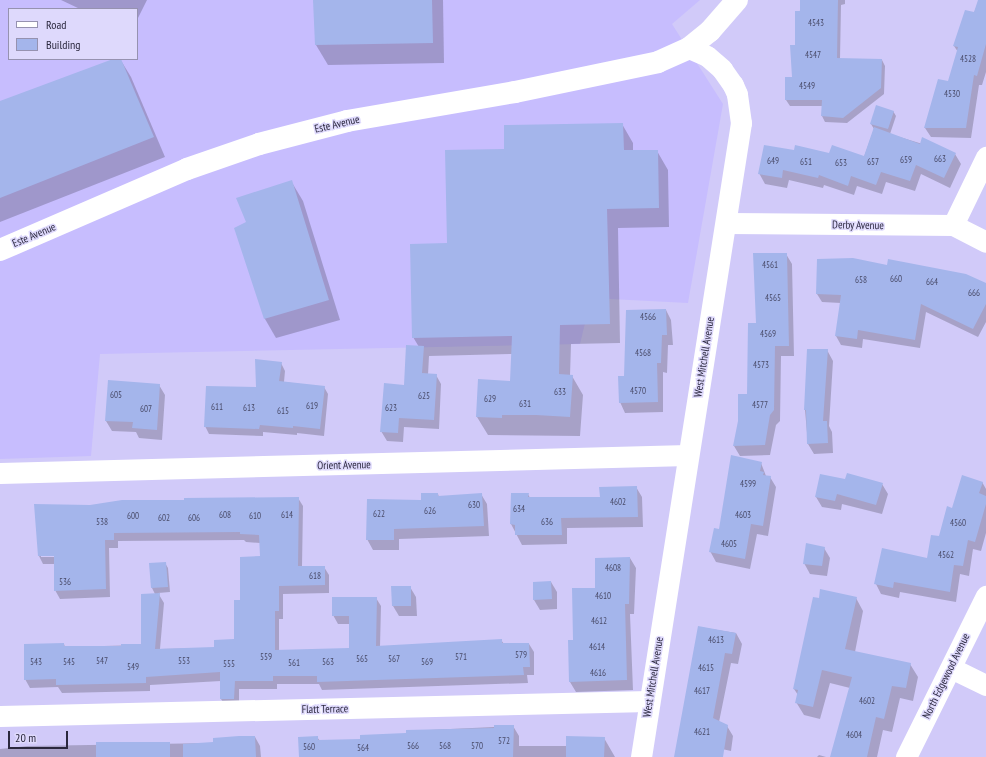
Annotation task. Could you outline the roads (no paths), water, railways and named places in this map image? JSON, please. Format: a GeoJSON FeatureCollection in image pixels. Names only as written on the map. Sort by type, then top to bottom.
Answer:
{"type":"FeatureCollection","features":[{"type":"Feature","properties":{"kind":"street"},"geometry":{"type":"LineString","coordinates":[[689,48],[710,31],[737,0]]}},
{"type":"Feature","properties":{"kind":"street","name":"West Mitchell Avenue"},"geometry":{"type":"LineString","coordinates":[[641,757],[726,223],[740,123],[737,94],[722,69],[707,56],[689,48]]}},
{"type":"Feature","properties":{"kind":"street","name":"Este Avenue"},"geometry":{"type":"LineString","coordinates":[[0,250],[187,169],[260,144],[348,121],[515,92],[658,62],[689,48]]}},
{"type":"Feature","properties":{"kind":"street"},"geometry":{"type":"LineString","coordinates":[[952,225],[986,157]]}},
{"type":"Feature","properties":{"kind":"street","name":"Derby Avenue"},"geometry":{"type":"LineString","coordinates":[[726,223],[952,225],[986,242]]}},
{"type":"Feature","properties":{"kind":"street","name":"Orient Avenue"},"geometry":{"type":"LineString","coordinates":[[0,473],[688,455]]}},
{"type":"Feature","properties":{"kind":"street","name":"North Edgewood Avenue"},"geometry":{"type":"LineString","coordinates":[[906,757],[986,596]]}},
{"type":"Feature","properties":{"kind":"street"},"geometry":{"type":"LineString","coordinates":[[951,668],[986,685]]}},
{"type":"Feature","properties":{"kind":"street","name":"Flatt Terrace"},"geometry":{"type":"LineString","coordinates":[[0,716],[650,701]]}}]}
